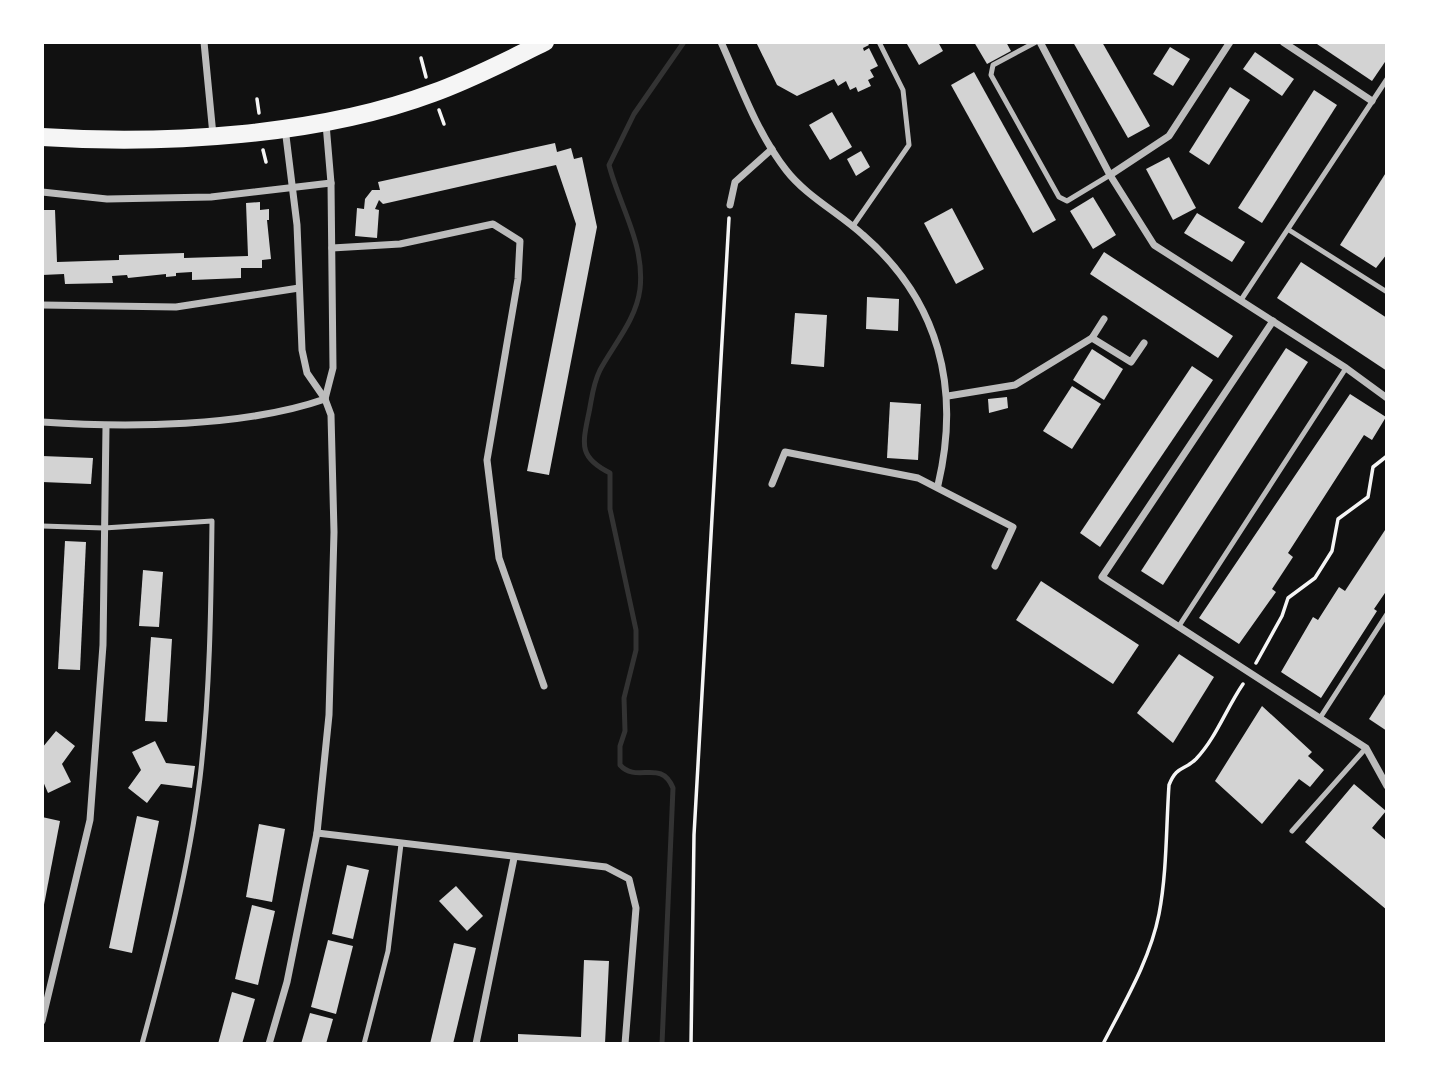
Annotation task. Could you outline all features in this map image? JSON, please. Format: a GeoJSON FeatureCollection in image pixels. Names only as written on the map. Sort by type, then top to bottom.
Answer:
{"type":"FeatureCollection","features":[{"type":"Feature","properties":{"kind":"main road"},"geometry":{"type":"LineString","coordinates":[[42,137],[143,141],[213,136],[325,120],[432,94],[545,42]]}},
{"type":"Feature","properties":{"kind":"street"},"geometry":{"type":"LineString","coordinates":[[204,42],[213,136]]}},
{"type":"Feature","properties":{"kind":"street"},"geometry":{"type":"LineString","coordinates":[[721,42],[772,149],[801,186],[883,252],[915,294],[935,339],[948,396],[944,460],[938,485]]}},
{"type":"Feature","properties":{"kind":"street"},"geometry":{"type":"LineString","coordinates":[[1038,42],[1110,175],[1154,244],[1346,368],[1387,398]]}},
{"type":"Feature","properties":{"kind":"street"},"geometry":{"type":"LineString","coordinates":[[1110,175],[1168,136],[1230,42]]}},
{"type":"Feature","properties":{"kind":"street"},"geometry":{"type":"LineString","coordinates":[[1283,42],[1373,100]]}},
{"type":"Feature","properties":{"kind":"street"},"geometry":{"type":"LineString","coordinates":[[325,120],[331,183],[332,248],[332,368],[325,399]]}},
{"type":"Feature","properties":{"kind":"street"},"geometry":{"type":"LineString","coordinates":[[269,1044],[292,958],[317,833],[330,715],[333,545],[333,437],[325,399],[307,373],[302,350],[293,187],[285,127]]}},
{"type":"Feature","properties":{"kind":"street"},"geometry":{"type":"LineString","coordinates":[[730,205],[735,182],[772,149]]}},
{"type":"Feature","properties":{"kind":"street"},"geometry":{"type":"LineString","coordinates":[[42,192],[107,199],[211,197],[331,183]]}},
{"type":"Feature","properties":{"kind":"street"},"geometry":{"type":"LineString","coordinates":[[332,248],[400,244],[493,224],[520,241],[518,279],[487,460],[499,558],[544,686]]}},
{"type":"Feature","properties":{"kind":"street"},"geometry":{"type":"LineString","coordinates":[[42,305],[176,307],[299,288]]}},
{"type":"Feature","properties":{"kind":"street"},"geometry":{"type":"LineString","coordinates":[[948,396],[1015,385],[1093,338],[1104,319]]}},
{"type":"Feature","properties":{"kind":"street"},"geometry":{"type":"LineString","coordinates":[[1273,321],[1102,577],[1366,748],[1387,785]]}},
{"type":"Feature","properties":{"kind":"street"},"geometry":{"type":"LineString","coordinates":[[1093,338],[1131,362],[1144,343]]}},
{"type":"Feature","properties":{"kind":"street"},"geometry":{"type":"LineString","coordinates":[[42,422],[106,427],[260,414],[325,399]]}},
{"type":"Feature","properties":{"kind":"street"},"geometry":{"type":"LineString","coordinates":[[42,1021],[90,820],[103,645],[106,427]]}},
{"type":"Feature","properties":{"kind":"street"},"geometry":{"type":"LineString","coordinates":[[772,484],[785,452],[860,464],[938,485],[1013,527],[995,566]]}},
{"type":"Feature","properties":{"kind":"street"},"geometry":{"type":"LineString","coordinates":[[317,833],[606,867],[629,879],[636,908],[625,1044]]}},
{"type":"Feature","properties":{"kind":"street"},"geometry":{"type":"LineString","coordinates":[[476,1044],[514,858]]}},
{"type":"Feature","properties":{"kind":"lane"},"geometry":{"type":"LineString","coordinates":[[853,226],[909,145],[903,90],[879,42]]}},
{"type":"Feature","properties":{"kind":"lane"},"geometry":{"type":"LineString","coordinates":[[1038,42],[993,65],[990,75],[1059,197],[1067,201],[1110,175]]}},
{"type":"Feature","properties":{"kind":"lane"},"geometry":{"type":"LineString","coordinates":[[1241,300],[1387,79]]}},
{"type":"Feature","properties":{"kind":"lane"},"geometry":{"type":"LineString","coordinates":[[1289,230],[1387,292]]}},
{"type":"Feature","properties":{"kind":"lane"},"geometry":{"type":"LineString","coordinates":[[1179,626],[1346,368]]}},
{"type":"Feature","properties":{"kind":"lane"},"geometry":{"type":"LineString","coordinates":[[42,526],[104,528],[212,521],[207,703],[200,779],[171,937],[142,1044]]}},
{"type":"Feature","properties":{"kind":"lane"},"geometry":{"type":"LineString","coordinates":[[1320,718],[1387,614]]}},
{"type":"Feature","properties":{"kind":"lane"},"geometry":{"type":"LineString","coordinates":[[1292,831],[1366,748]]}},
{"type":"Feature","properties":{"kind":"lane"},"geometry":{"type":"LineString","coordinates":[[364,1044],[388,951],[401,844]]}},
{"type":"Feature","properties":{"kind":"path"},"geometry":{"type":"LineString","coordinates":[[421,58],[424,74]]}},
{"type":"Feature","properties":{"kind":"path"},"geometry":{"type":"LineString","coordinates":[[257,99],[258,113]]}},
{"type":"Feature","properties":{"kind":"path"},"geometry":{"type":"LineString","coordinates":[[439,109],[444,124]]}},
{"type":"Feature","properties":{"kind":"path"},"geometry":{"type":"LineString","coordinates":[[263,149],[266,162]]}},
{"type":"Feature","properties":{"kind":"path"},"geometry":{"type":"LineString","coordinates":[[691,1044],[694,835],[730,205]]}},
{"type":"Feature","properties":{"kind":"path"},"geometry":{"type":"LineString","coordinates":[[1103,1044],[1143,961],[1158,917],[1165,874],[1169,785],[1173,774],[1196,759],[1215,736],[1220,719],[1282,616],[1288,597],[1315,578],[1332,551],[1339,519],[1343,513],[1363,503],[1368,497],[1373,467],[1387,456]]}},
{"type":"Feature","properties":{"kind":"building"},"geometry":{"type":"Polygon","coordinates":[[[756,42],[867,42],[869,45],[863,48],[864,51],[869,48],[878,66],[870,70],[874,77],[868,80],[871,86],[858,92],[856,87],[850,90],[846,81],[838,86],[834,79],[797,96],[777,85],[756,42]]]}},
{"type":"Feature","properties":{"kind":"building"},"geometry":{"type":"Polygon","coordinates":[[[938,42],[943,51],[919,65],[907,44],[938,42]]]}},
{"type":"Feature","properties":{"kind":"building"},"geometry":{"type":"Polygon","coordinates":[[[974,42],[1006,42],[1011,51],[987,64],[974,42]]]}},
{"type":"Feature","properties":{"kind":"building"},"geometry":{"type":"Polygon","coordinates":[[[1073,42],[1102,42],[1150,126],[1128,138],[1073,42]]]}},
{"type":"Feature","properties":{"kind":"building"},"geometry":{"type":"Polygon","coordinates":[[[1314,42],[1387,42],[1387,59],[1372,81],[1314,42]]]}},
{"type":"Feature","properties":{"kind":"building"},"geometry":{"type":"Polygon","coordinates":[[[1170,47],[1190,59],[1173,86],[1153,74],[1170,47]]]}},
{"type":"Feature","properties":{"kind":"building"},"geometry":{"type":"Polygon","coordinates":[[[1255,52],[1294,79],[1282,96],[1243,69],[1255,52]]]}},
{"type":"Feature","properties":{"kind":"building"},"geometry":{"type":"Polygon","coordinates":[[[974,72],[1056,220],[1033,233],[951,85],[974,72]]]}},
{"type":"Feature","properties":{"kind":"building"},"geometry":{"type":"Polygon","coordinates":[[[1230,87],[1250,100],[1209,165],[1189,152],[1230,87]]]}},
{"type":"Feature","properties":{"kind":"building"},"geometry":{"type":"Polygon","coordinates":[[[1314,90],[1337,105],[1262,223],[1238,208],[1314,90]]]}},
{"type":"Feature","properties":{"kind":"building"},"geometry":{"type":"Polygon","coordinates":[[[832,112],[852,147],[830,160],[809,125],[832,112]]]}},
{"type":"Feature","properties":{"kind":"building"},"geometry":{"type":"Polygon","coordinates":[[[555,143],[557,152],[571,148],[574,159],[582,157],[597,227],[549,475],[527,471],[576,224],[556,165],[383,204],[379,200],[375,209],[379,210],[377,238],[355,236],[357,208],[364,209],[365,199],[372,190],[380,190],[378,182],[555,143]]]}},
{"type":"Feature","properties":{"kind":"building"},"geometry":{"type":"Polygon","coordinates":[[[861,151],[870,167],[856,176],[847,159],[861,151]]]}},
{"type":"Feature","properties":{"kind":"building"},"geometry":{"type":"Polygon","coordinates":[[[1169,157],[1196,208],[1173,220],[1146,169],[1169,157]]]}},
{"type":"Feature","properties":{"kind":"building"},"geometry":{"type":"Polygon","coordinates":[[[1387,171],[1387,254],[1376,268],[1340,245],[1387,171]]]}},
{"type":"Feature","properties":{"kind":"building"},"geometry":{"type":"Polygon","coordinates":[[[1093,197],[1116,235],[1093,249],[1070,211],[1093,197]]]}},
{"type":"Feature","properties":{"kind":"building"},"geometry":{"type":"Polygon","coordinates":[[[260,202],[260,210],[269,209],[267,220],[271,259],[262,260],[262,268],[241,268],[241,278],[192,280],[192,272],[166,277],[166,274],[128,278],[127,275],[112,276],[113,283],[65,284],[64,274],[42,275],[42,210],[55,210],[57,262],[119,260],[119,255],[184,253],[184,258],[248,256],[246,203],[260,202]]]}},
{"type":"Feature","properties":{"kind":"building"},"geometry":{"type":"Polygon","coordinates":[[[952,208],[984,269],[956,284],[924,223],[952,208]]]}},
{"type":"Feature","properties":{"kind":"building"},"geometry":{"type":"Polygon","coordinates":[[[1197,213],[1245,242],[1232,262],[1184,233],[1197,213]]]}},
{"type":"Feature","properties":{"kind":"building"},"geometry":{"type":"Polygon","coordinates":[[[1104,252],[1233,336],[1218,358],[1090,274],[1104,252]]]}},
{"type":"Feature","properties":{"kind":"building"},"geometry":{"type":"Polygon","coordinates":[[[1301,262],[1387,318],[1387,371],[1277,298],[1301,262]]]}},
{"type":"Feature","properties":{"kind":"building"},"geometry":{"type":"Polygon","coordinates":[[[867,297],[899,299],[898,331],[866,329],[867,297]]]}},
{"type":"Feature","properties":{"kind":"building"},"geometry":{"type":"Polygon","coordinates":[[[795,313],[827,315],[824,367],[791,364],[795,313]]]}},
{"type":"Feature","properties":{"kind":"building"},"geometry":{"type":"Polygon","coordinates":[[[1286,348],[1308,362],[1163,585],[1141,571],[1286,348]]]}},
{"type":"Feature","properties":{"kind":"building"},"geometry":{"type":"Polygon","coordinates":[[[1092,349],[1123,369],[1104,400],[1073,380],[1092,349]]]}},
{"type":"Feature","properties":{"kind":"building"},"geometry":{"type":"Polygon","coordinates":[[[1192,366],[1213,380],[1100,547],[1080,533],[1192,366]]]}},
{"type":"Feature","properties":{"kind":"building"},"geometry":{"type":"Polygon","coordinates":[[[1072,386],[1101,404],[1072,449],[1043,431],[1072,386]]]}},
{"type":"Feature","properties":{"kind":"building"},"geometry":{"type":"Polygon","coordinates":[[[1350,394],[1386,417],[1372,440],[1364,435],[1288,553],[1293,557],[1272,589],[1276,592],[1239,644],[1199,618],[1350,394]]]}},
{"type":"Feature","properties":{"kind":"building"},"geometry":{"type":"Polygon","coordinates":[[[1007,397],[1008,408],[989,413],[988,399],[1007,397]]]}},
{"type":"Feature","properties":{"kind":"building"},"geometry":{"type":"Polygon","coordinates":[[[890,402],[921,404],[918,460],[887,458],[890,402]]]}},
{"type":"Feature","properties":{"kind":"building"},"geometry":{"type":"Polygon","coordinates":[[[42,456],[93,458],[91,484],[42,482],[42,456]]]}},
{"type":"Feature","properties":{"kind":"building"},"geometry":{"type":"Polygon","coordinates":[[[1387,527],[1387,590],[1374,609],[1377,611],[1321,698],[1281,672],[1313,617],[1318,620],[1339,587],[1345,591],[1387,527]]]}},
{"type":"Feature","properties":{"kind":"building"},"geometry":{"type":"Polygon","coordinates":[[[65,541],[86,542],[80,670],[58,669],[65,541]]]}},
{"type":"Feature","properties":{"kind":"building"},"geometry":{"type":"Polygon","coordinates":[[[143,570],[163,572],[159,627],[139,626],[143,570]]]}},
{"type":"Feature","properties":{"kind":"building"},"geometry":{"type":"Polygon","coordinates":[[[1041,581],[1139,645],[1113,684],[1016,620],[1041,581]]]}},
{"type":"Feature","properties":{"kind":"building"},"geometry":{"type":"Polygon","coordinates":[[[151,637],[172,639],[167,722],[145,721],[151,637]]]}},
{"type":"Feature","properties":{"kind":"building"},"geometry":{"type":"Polygon","coordinates":[[[1179,654],[1214,677],[1173,743],[1137,713],[1179,654]]]}},
{"type":"Feature","properties":{"kind":"building"},"geometry":{"type":"Polygon","coordinates":[[[1387,691],[1387,731],[1369,719],[1387,691]]]}},
{"type":"Feature","properties":{"kind":"building"},"geometry":{"type":"Polygon","coordinates":[[[1262,706],[1312,752],[1308,756],[1324,770],[1310,787],[1299,779],[1262,824],[1215,781],[1262,706]]]}},
{"type":"Feature","properties":{"kind":"building"},"geometry":{"type":"Polygon","coordinates":[[[56,731],[75,746],[62,764],[71,782],[48,793],[42,779],[42,748],[56,731]]]}},
{"type":"Feature","properties":{"kind":"building"},"geometry":{"type":"Polygon","coordinates":[[[155,741],[166,763],[195,766],[192,788],[161,784],[147,803],[128,788],[141,770],[132,752],[155,741]]]}},
{"type":"Feature","properties":{"kind":"building"},"geometry":{"type":"Polygon","coordinates":[[[1354,784],[1386,811],[1372,828],[1387,841],[1387,910],[1305,842],[1354,784]]]}},
{"type":"Feature","properties":{"kind":"building"},"geometry":{"type":"Polygon","coordinates":[[[137,816],[159,821],[132,953],[109,948],[137,816]]]}},
{"type":"Feature","properties":{"kind":"building"},"geometry":{"type":"Polygon","coordinates":[[[42,817],[60,821],[43,910],[42,910],[42,817]]]}},
{"type":"Feature","properties":{"kind":"building"},"geometry":{"type":"Polygon","coordinates":[[[259,824],[285,829],[272,902],[246,897],[259,824]]]}},
{"type":"Feature","properties":{"kind":"building"},"geometry":{"type":"Polygon","coordinates":[[[347,865],[369,870],[353,939],[332,934],[347,865]]]}},
{"type":"Feature","properties":{"kind":"building"},"geometry":{"type":"Polygon","coordinates":[[[456,886],[483,916],[467,931],[439,901],[456,886]]]}},
{"type":"Feature","properties":{"kind":"building"},"geometry":{"type":"Polygon","coordinates":[[[252,905],[275,911],[258,985],[235,979],[252,905]]]}},
{"type":"Feature","properties":{"kind":"building"},"geometry":{"type":"Polygon","coordinates":[[[328,940],[353,946],[336,1014],[311,1007],[328,940]]]}},
{"type":"Feature","properties":{"kind":"building"},"geometry":{"type":"Polygon","coordinates":[[[454,943],[476,948],[453,1044],[430,1044],[454,943]]]}},
{"type":"Feature","properties":{"kind":"building"},"geometry":{"type":"Polygon","coordinates":[[[584,960],[609,961],[605,1044],[518,1044],[518,1034],[581,1037],[584,960]]]}},
{"type":"Feature","properties":{"kind":"building"},"geometry":{"type":"Polygon","coordinates":[[[232,992],[255,999],[242,1044],[218,1044],[232,992]]]}},
{"type":"Feature","properties":{"kind":"building"},"geometry":{"type":"Polygon","coordinates":[[[310,1013],[333,1019],[326,1044],[301,1044],[310,1013]]]}},
{"type":"Feature","properties":{"kind":"waterway"},"geometry":{"type":"LineString","coordinates":[[662,1044],[673,788],[662,774],[634,772],[620,765],[620,746],[625,731],[624,698],[636,650],[636,630],[610,509],[610,473],[593,462],[584,444],[597,376],[634,311],[640,289],[639,257],[609,165],[634,114],[684,42]]}}]}
